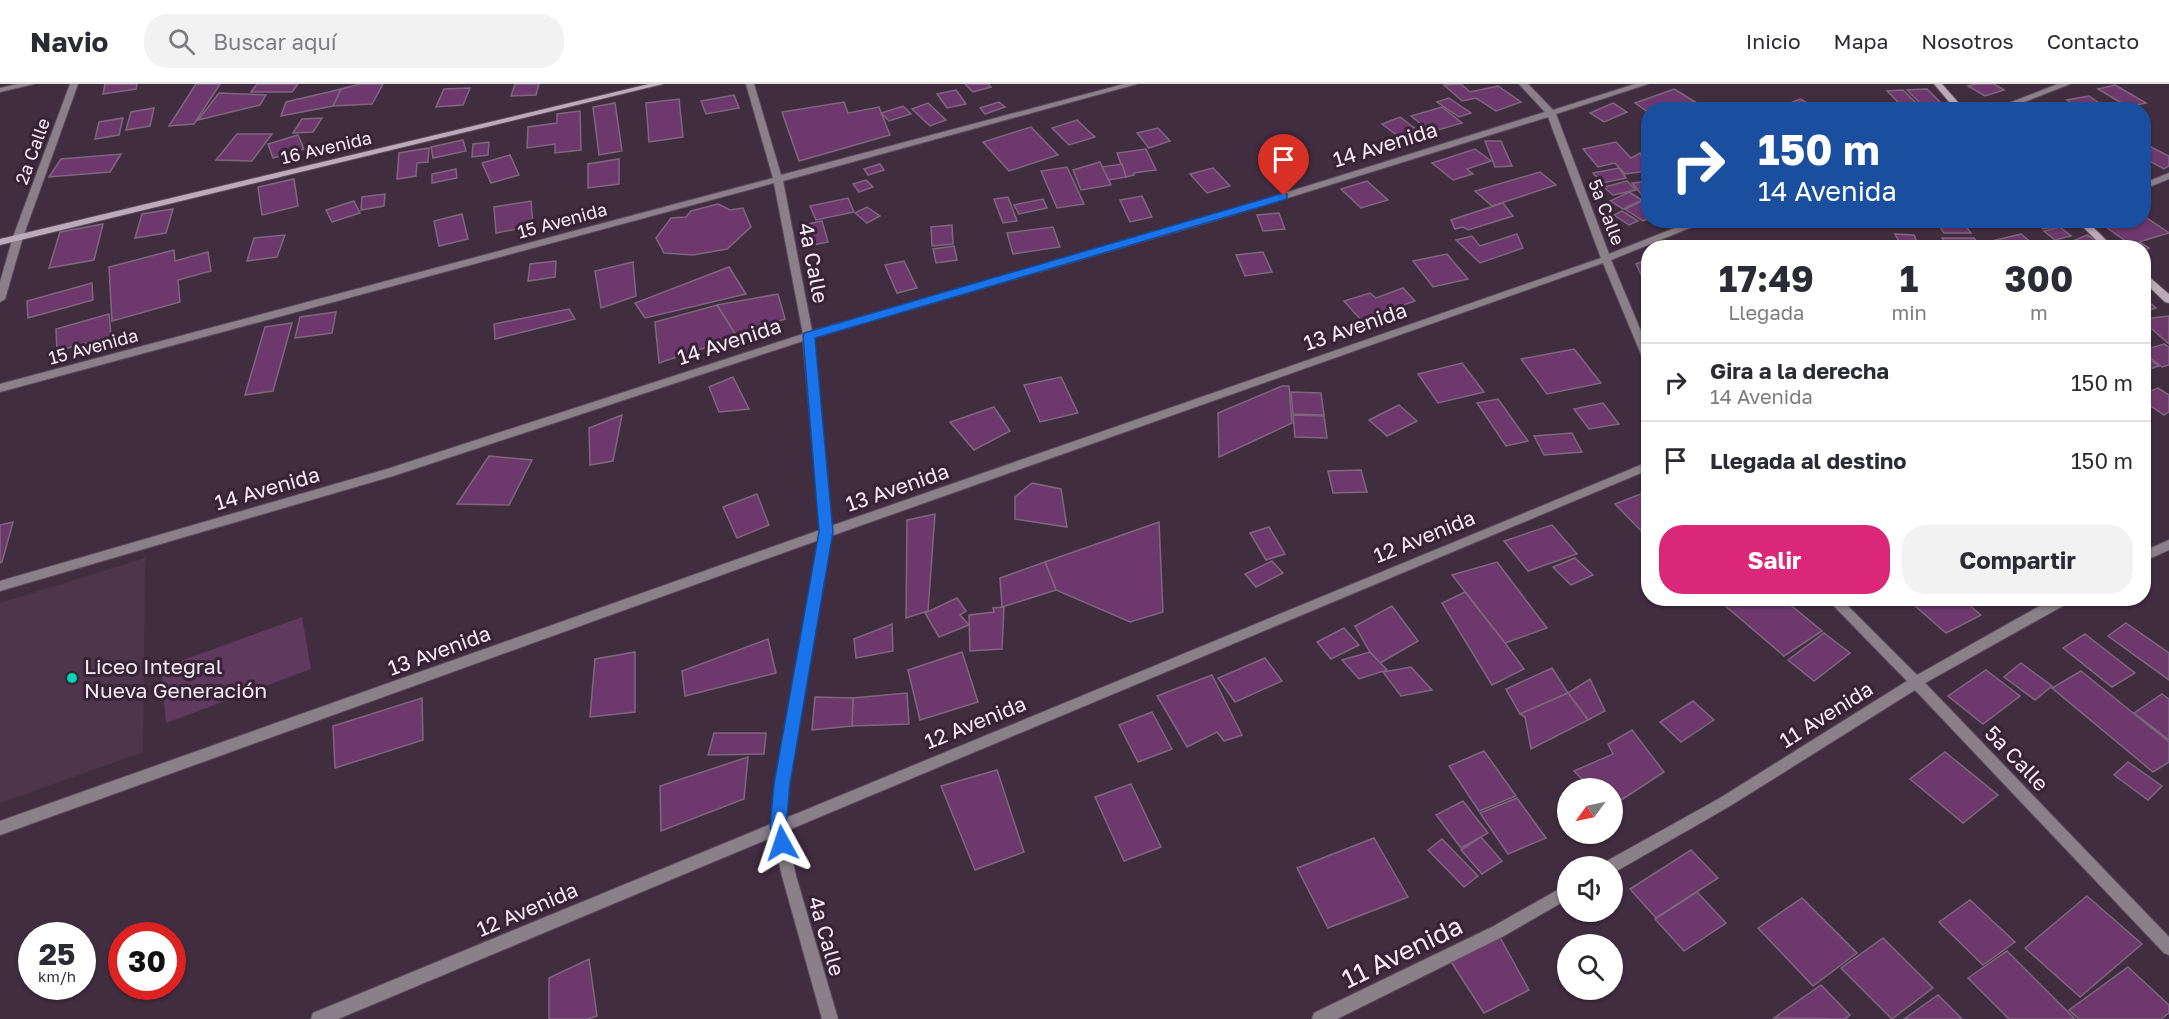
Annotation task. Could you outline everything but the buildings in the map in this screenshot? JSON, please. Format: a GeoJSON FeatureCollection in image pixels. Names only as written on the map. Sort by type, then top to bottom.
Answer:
{"type":"FeatureCollection","features":[{"type":"Feature","properties":{"kind":"main road","name":"16 Avenida"},"geometry":{"type":"LineString","coordinates":[[0,242],[659,84]]}},
{"type":"Feature","properties":{"kind":"main road"},"geometry":{"type":"LineString","coordinates":[[1938,84],[1955,102]]}},
{"type":"Feature","properties":{"kind":"main road"},"geometry":{"type":"LineString","coordinates":[[2089,228],[2101,240]]}},
{"type":"Feature","properties":{"kind":"main road"},"geometry":{"type":"LineString","coordinates":[[2151,283],[2169,300]]}},
{"type":"Feature","properties":{"kind":"street"},"geometry":{"type":"LineString","coordinates":[[0,90],[30,84]]}},
{"type":"Feature","properties":{"kind":"street","name":"2a Calle"},"geometry":{"type":"LineString","coordinates":[[0,299],[18,237],[74,84]]}},
{"type":"Feature","properties":{"kind":"street","name":"4a Calle"},"geometry":{"type":"LineString","coordinates":[[750,84],[778,179],[808,336],[826,532],[782,784],[778,826],[789,876],[830,1019]]}},
{"type":"Feature","properties":{"kind":"street","name":"15 Avenida"},"geometry":{"type":"LineString","coordinates":[[0,388],[1133,84]]}},
{"type":"Feature","properties":{"kind":"street","name":"5a Calle"},"geometry":{"type":"LineString","coordinates":[[1523,84],[1551,112],[1606,259],[1641,342]]}},
{"type":"Feature","properties":{"kind":"street","name":"14 Avenida"},"geometry":{"type":"LineString","coordinates":[[0,586],[389,473],[808,336],[1217,217],[1644,84]]}},
{"type":"Feature","properties":{"kind":"street"},"geometry":{"type":"LineString","coordinates":[[2017,102],[2066,84]]}},
{"type":"Feature","properties":{"kind":"street"},"geometry":{"type":"LineString","coordinates":[[2151,184],[2167,179]]}},
{"type":"Feature","properties":{"kind":"street","name":"13 Avenida"},"geometry":{"type":"LineString","coordinates":[[1654,240],[1685,228]]}},
{"type":"Feature","properties":{"kind":"street","name":"13 Avenida"},"geometry":{"type":"LineString","coordinates":[[0,828],[826,532],[1641,245]]}},
{"type":"Feature","properties":{"kind":"street","name":"12 Avenida"},"geometry":{"type":"LineString","coordinates":[[319,1019],[778,826],[1641,469]]}},
{"type":"Feature","properties":{"kind":"street"},"geometry":{"type":"LineString","coordinates":[[2151,553],[2169,545]]}},
{"type":"Feature","properties":{"kind":"street","name":"5a Calle"},"geometry":{"type":"LineString","coordinates":[[1840,606],[1916,682],[2169,948]]}},
{"type":"Feature","properties":{"kind":"street","name":"11 Avenida"},"geometry":{"type":"LineString","coordinates":[[1623,860],[1725,802],[1916,682],[2052,606]]}},
{"type":"Feature","properties":{"kind":"street","name":"11 Avenida"},"geometry":{"type":"LineString","coordinates":[[1320,1019],[1497,932],[1557,897]]}},
{"type":"Feature","properties":{"kind":"shaded area","name":"Liceo Integral Nueva Generación"},"geometry":{"type":"Polygon","coordinates":[[[145,558],[143,752],[0,803],[0,603],[145,558]]]}},
{"type":"Feature","properties":{"kind":"shaded area"},"geometry":{"type":"Polygon","coordinates":[[[302,617],[311,669],[166,723],[161,668],[302,617]]]}},
{"type":"Feature","properties":{"kind":"place","name":"Liceo Integral Nueva Generación"},"geometry":{"type":"Point","coordinates":[72,678]}},
{"type":"Feature","properties":{"kind":"route"},"geometry":{"type":"LineString","coordinates":[[782,843],[778,826],[782,784],[826,532],[808,336],[1284,196]]}}]}
